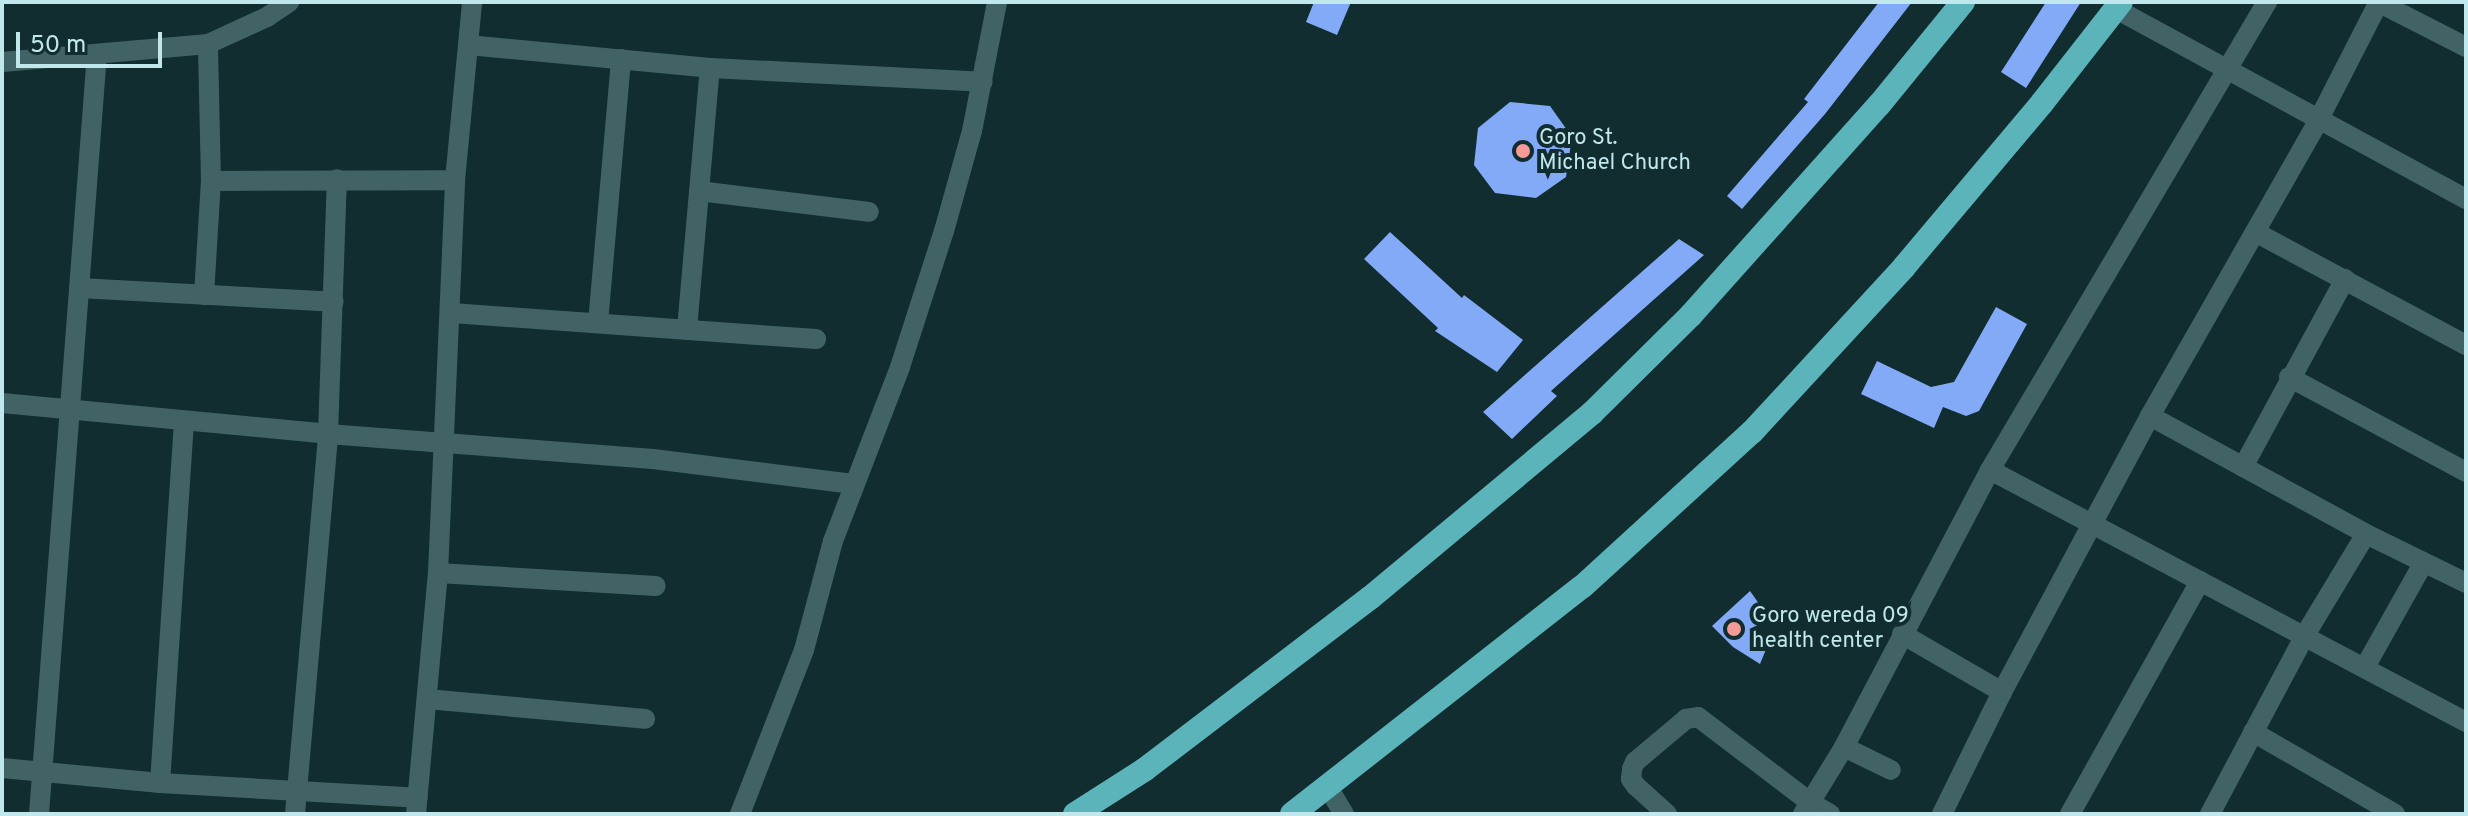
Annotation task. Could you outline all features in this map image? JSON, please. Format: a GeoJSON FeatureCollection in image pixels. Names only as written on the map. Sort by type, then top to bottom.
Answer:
{"type":"FeatureCollection","features":[{"type":"Feature","properties":{"kind":"highway"},"geometry":{"type":"LineString","coordinates":[[1075,814],[1144,770],[1370,598],[1592,413],[1691,315],[1879,105],[1962,3]]}},
{"type":"Feature","properties":{"kind":"highway"},"geometry":{"type":"LineString","coordinates":[[1293,814],[1329,789],[1582,587],[1752,432],[1904,267],[2042,103],[2118,5]]}},
{"type":"Feature","properties":{"kind":"street"},"geometry":{"type":"LineString","coordinates":[[2,62],[208,44],[267,17],[289,2]]}},
{"type":"Feature","properties":{"kind":"street"},"geometry":{"type":"LineString","coordinates":[[2,768],[296,792],[417,806],[438,573],[452,313],[455,180],[472,2]]}},
{"type":"Feature","properties":{"kind":"street"},"geometry":{"type":"LineString","coordinates":[[740,814],[804,650],[833,541],[900,367],[940,246],[983,82],[997,2]]}},
{"type":"Feature","properties":{"kind":"street"},"geometry":{"type":"LineString","coordinates":[[1807,809],[1844,747],[1990,470],[2267,2]]}},
{"type":"Feature","properties":{"kind":"street"},"geometry":{"type":"LineString","coordinates":[[1942,814],[2002,692],[2092,524],[2318,121],[2378,2],[2466,46]]}},
{"type":"Feature","properties":{"kind":"street"},"geometry":{"type":"LineString","coordinates":[[2118,5],[2228,71],[2466,199]]}},
{"type":"Feature","properties":{"kind":"street"},"geometry":{"type":"LineString","coordinates":[[204,295],[211,181],[208,44]]}},
{"type":"Feature","properties":{"kind":"street"},"geometry":{"type":"LineString","coordinates":[[468,45],[710,68],[983,82]]}},
{"type":"Feature","properties":{"kind":"street"},"geometry":{"type":"LineString","coordinates":[[39,814],[97,54]]}},
{"type":"Feature","properties":{"kind":"street"},"geometry":{"type":"LineString","coordinates":[[598,323],[621,59]]}},
{"type":"Feature","properties":{"kind":"street"},"geometry":{"type":"LineString","coordinates":[[687,329],[710,68]]}},
{"type":"Feature","properties":{"kind":"street"},"geometry":{"type":"LineString","coordinates":[[295,814],[328,434],[337,179]]}},
{"type":"Feature","properties":{"kind":"street"},"geometry":{"type":"LineString","coordinates":[[211,181],[455,180]]}},
{"type":"Feature","properties":{"kind":"street"},"geometry":{"type":"LineString","coordinates":[[699,191],[869,212]]}},
{"type":"Feature","properties":{"kind":"street"},"geometry":{"type":"LineString","coordinates":[[2255,232],[2466,345]]}},
{"type":"Feature","properties":{"kind":"street"},"geometry":{"type":"LineString","coordinates":[[2243,467],[2289,377],[2345,279]]}},
{"type":"Feature","properties":{"kind":"street"},"geometry":{"type":"LineString","coordinates":[[79,288],[334,302]]}},
{"type":"Feature","properties":{"kind":"street"},"geometry":{"type":"LineString","coordinates":[[452,313],[816,339]]}},
{"type":"Feature","properties":{"kind":"street"},"geometry":{"type":"LineString","coordinates":[[2289,377],[2466,472]]}},
{"type":"Feature","properties":{"kind":"street"},"geometry":{"type":"LineString","coordinates":[[2,403],[184,422],[653,459],[853,484]]}},
{"type":"Feature","properties":{"kind":"street"},"geometry":{"type":"LineString","coordinates":[[2150,416],[2366,534],[2466,583]]}},
{"type":"Feature","properties":{"kind":"street"},"geometry":{"type":"LineString","coordinates":[[160,783],[184,422]]}},
{"type":"Feature","properties":{"kind":"street"},"geometry":{"type":"LineString","coordinates":[[1990,470],[2466,722]]}},
{"type":"Feature","properties":{"kind":"street"},"geometry":{"type":"LineString","coordinates":[[2210,814],[2305,635],[2366,534]]}},
{"type":"Feature","properties":{"kind":"street"},"geometry":{"type":"LineString","coordinates":[[2365,667],[2424,562]]}},
{"type":"Feature","properties":{"kind":"street"},"geometry":{"type":"LineString","coordinates":[[438,573],[656,586]]}},
{"type":"Feature","properties":{"kind":"street"},"geometry":{"type":"LineString","coordinates":[[2070,814],[2200,581]]}},
{"type":"Feature","properties":{"kind":"street"},"geometry":{"type":"LineString","coordinates":[[1902,634],[2002,692]]}},
{"type":"Feature","properties":{"kind":"street"},"geometry":{"type":"LineString","coordinates":[[427,699],[645,719]]}},
{"type":"Feature","properties":{"kind":"street"},"geometry":{"type":"LineString","coordinates":[[1667,814],[1636,786],[1631,779],[1632,769],[1635,762],[1686,719],[1698,717],[1807,809],[1830,814]]}},
{"type":"Feature","properties":{"kind":"street"},"geometry":{"type":"LineString","coordinates":[[2253,732],[2368,808],[2395,814]]}},
{"type":"Feature","properties":{"kind":"street"},"geometry":{"type":"LineString","coordinates":[[1844,747],[1891,770]]}},
{"type":"Feature","properties":{"kind":"street"},"geometry":{"type":"LineString","coordinates":[[1329,789],[1344,814]]}},
{"type":"Feature","properties":{"kind":"building"},"geometry":{"type":"Polygon","coordinates":[[[1314,2],[1351,2],[1337,35],[1306,22],[1314,2]]]}},
{"type":"Feature","properties":{"kind":"building"},"geometry":{"type":"Polygon","coordinates":[[[1879,2],[1912,2],[1825,114],[1742,209],[1727,196],[1808,102],[1804,99],[1879,2]]]}},
{"type":"Feature","properties":{"kind":"building"},"geometry":{"type":"Polygon","coordinates":[[[2046,2],[2081,2],[2026,88],[2001,72],[2046,2]]]}},
{"type":"Feature","properties":{"kind":"building","name":"Goro St. Michael Church"},"geometry":{"type":"Polygon","coordinates":[[[1510,102],[1550,106],[1572,137],[1566,177],[1536,198],[1495,193],[1474,165],[1478,128],[1510,102]]]}},
{"type":"Feature","properties":{"kind":"building"},"geometry":{"type":"Polygon","coordinates":[[[1390,232],[1462,298],[1464,295],[1523,340],[1497,372],[1435,331],[1438,328],[1364,259],[1390,232]]]}},
{"type":"Feature","properties":{"kind":"building"},"geometry":{"type":"Polygon","coordinates":[[[1679,239],[1704,255],[1551,391],[1557,396],[1512,439],[1483,412],[1679,239]]]}},
{"type":"Feature","properties":{"kind":"building"},"geometry":{"type":"Polygon","coordinates":[[[1996,307],[2027,324],[1979,411],[1966,416],[1943,407],[1934,428],[1861,394],[1877,361],[1931,387],[1954,382],[1996,307]]]}},
{"type":"Feature","properties":{"kind":"building","name":"Goro wereda 09 health center"},"geometry":{"type":"Polygon","coordinates":[[[1750,591],[1767,615],[1751,632],[1767,647],[1760,664],[1733,647],[1712,626],[1750,591]]]}},
{"type":"Feature","properties":{"kind":"place","name":"Goro St. Michael Church"},"geometry":{"type":"Point","coordinates":[1523,151]}},
{"type":"Feature","properties":{"kind":"place","name":"Goro wereda 09 health center"},"geometry":{"type":"Point","coordinates":[1734,629]}}]}
